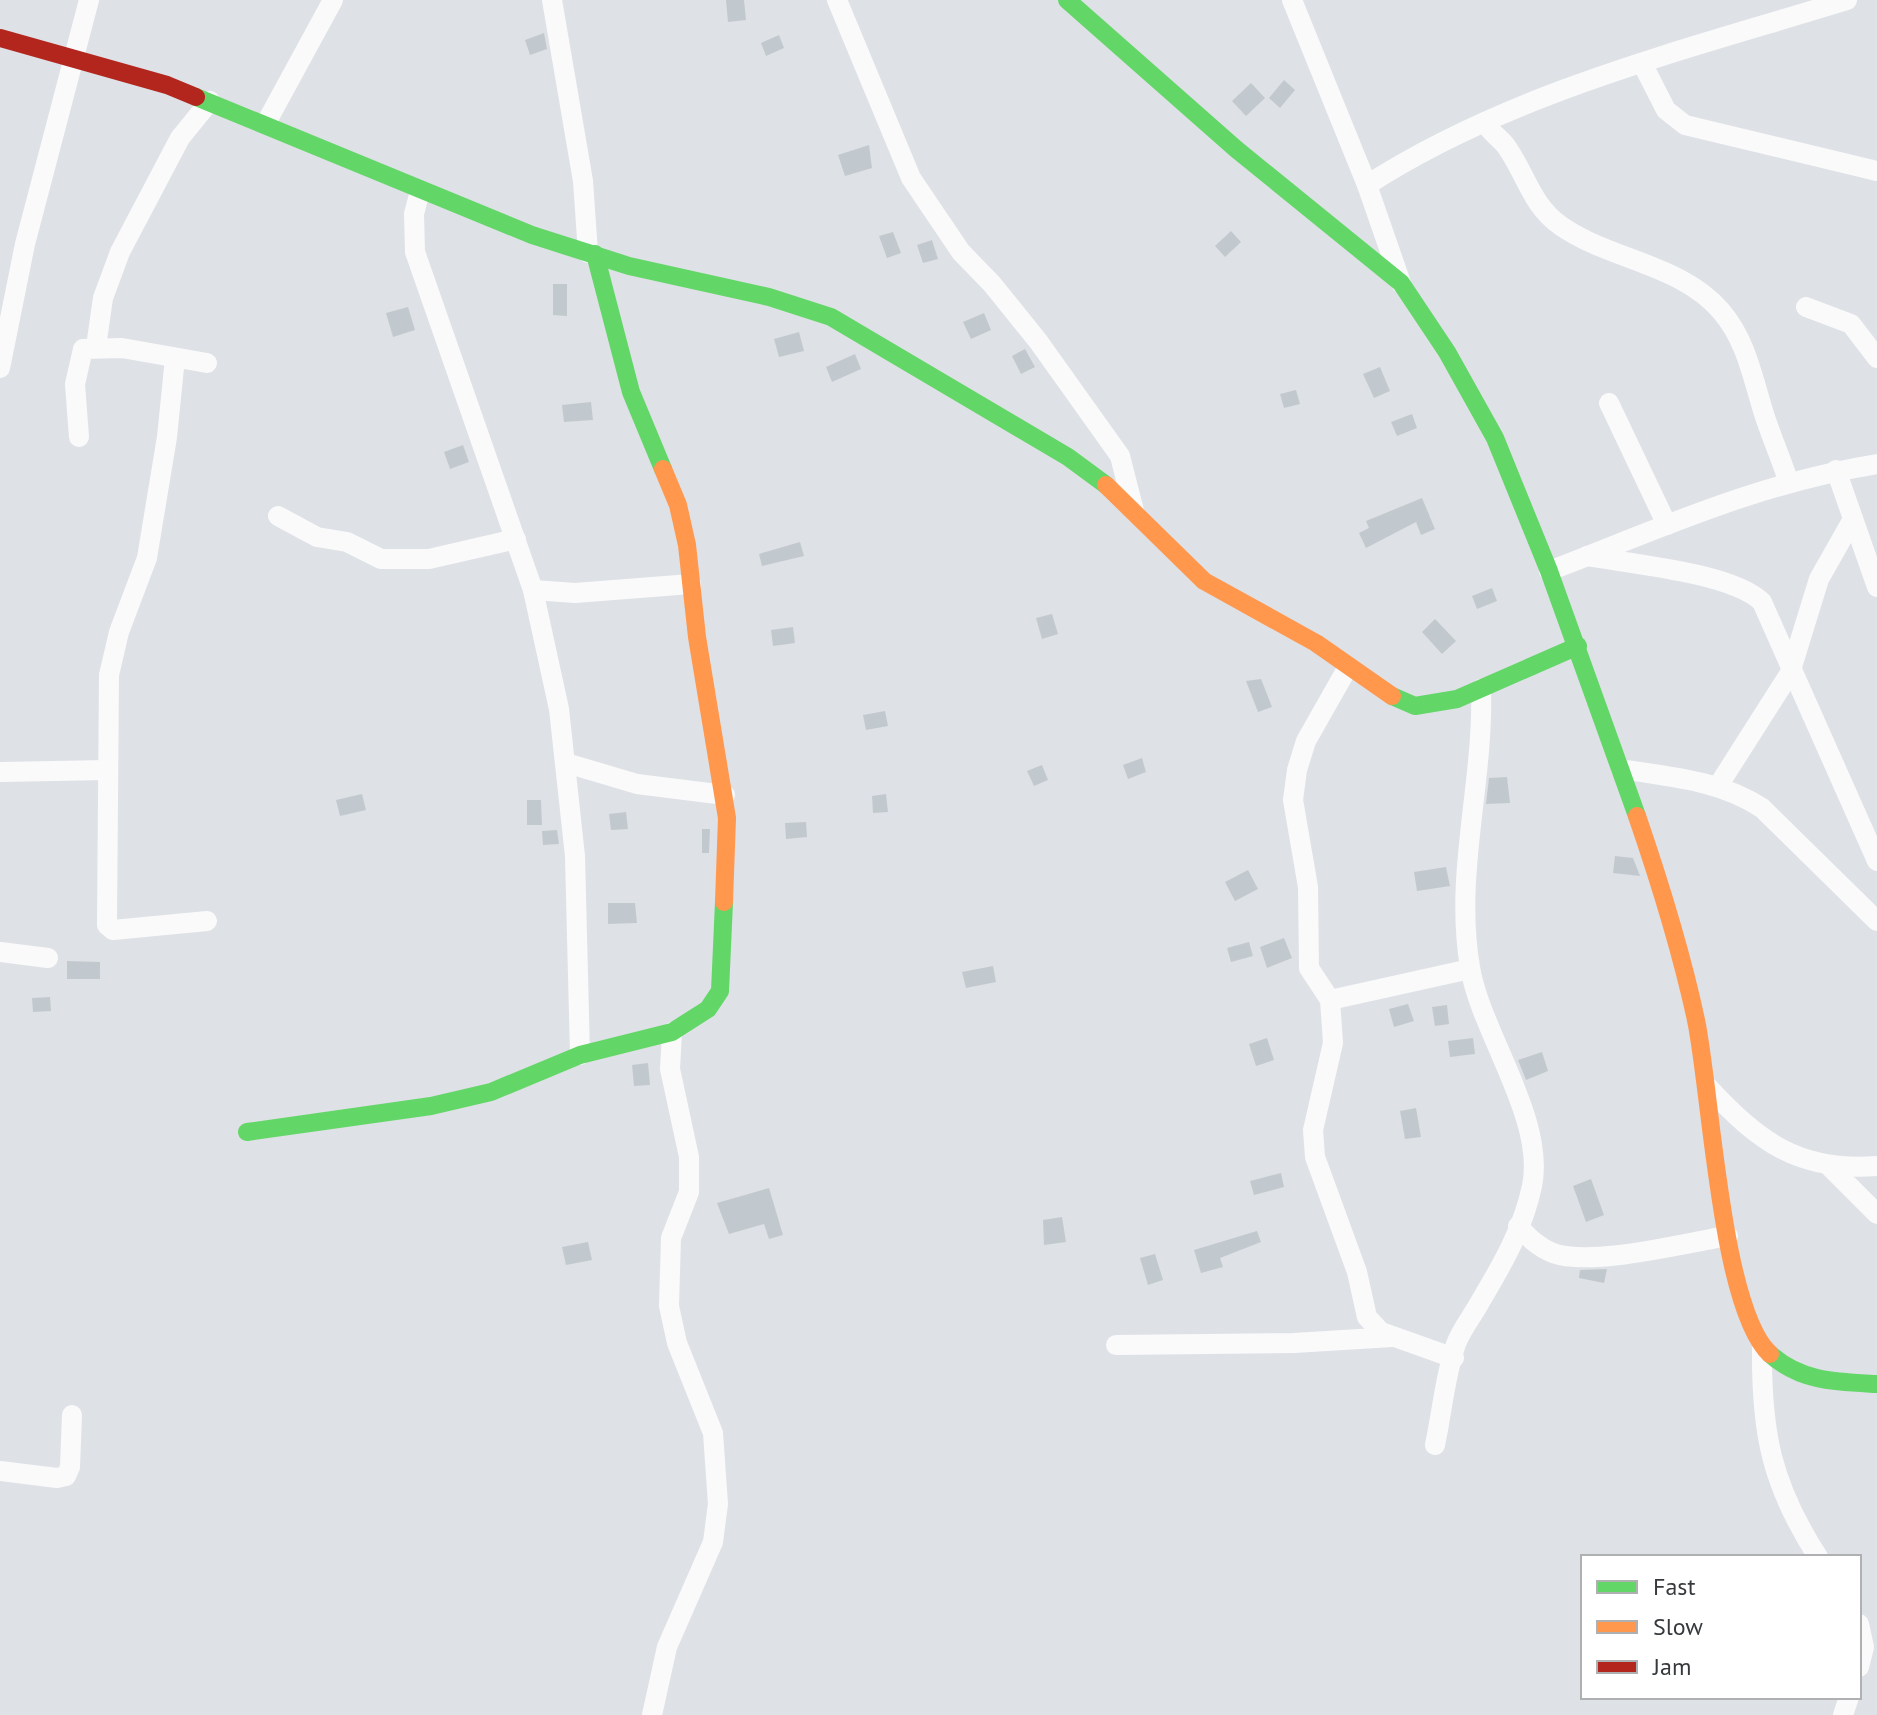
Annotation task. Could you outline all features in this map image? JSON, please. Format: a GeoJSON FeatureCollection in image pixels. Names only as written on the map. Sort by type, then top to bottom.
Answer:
{"type":"FeatureCollection","features":[{"type":"Feature","properties":{"kind":"street"},"geometry":{"type":"LineString","coordinates":[[0,368],[25,244],[71,57],[89,0]]}},
{"type":"Feature","properties":{"kind":"street"},"geometry":{"type":"LineString","coordinates":[[266,123],[333,0]]}},
{"type":"Feature","properties":{"kind":"street"},"geometry":{"type":"LineString","coordinates":[[247,1132],[461,1099],[530,1079],[580,1055],[672,1032],[708,1009],[720,991],[727,818],[683,517],[631,392],[592,254],[578,142],[552,0]]}},
{"type":"Feature","properties":{"kind":"street"},"geometry":{"type":"LineString","coordinates":[[837,0],[911,178],[961,252],[992,284],[1038,341],[1120,456],[1134,511]]}},
{"type":"Feature","properties":{"kind":"street"},"geometry":{"type":"LineString","coordinates":[[1067,0],[1236,149],[1401,283]]}},
{"type":"Feature","properties":{"kind":"street"},"geometry":{"type":"LineString","coordinates":[[1292,0],[1367,185],[1401,283],[1447,352],[1495,438],[1578,646],[1621,769],[1677,944],[1708,1087],[1728,1236],[1744,1311],[1762,1346],[1787,1369],[1822,1381],[1877,1384]]}},
{"type":"Feature","properties":{"kind":"street"},"geometry":{"type":"LineString","coordinates":[[1367,185],[1430,149],[1486,124],[1642,63],[1847,0]]}},
{"type":"Feature","properties":{"kind":"street"},"geometry":{"type":"LineString","coordinates":[[0,38],[210,101],[420,191],[592,254],[769,297],[831,317],[1068,457],[1119,495],[1204,581],[1316,643],[1389,695],[1415,706],[1433,705],[1481,689],[1578,646]]}},
{"type":"Feature","properties":{"kind":"street"},"geometry":{"type":"LineString","coordinates":[[1642,63],[1666,110],[1685,125],[1877,171]]}},
{"type":"Feature","properties":{"kind":"street"},"geometry":{"type":"LineString","coordinates":[[96,347],[103,298],[120,252],[180,138],[210,101]]}},
{"type":"Feature","properties":{"kind":"street"},"geometry":{"type":"LineString","coordinates":[[1486,124],[1505,144],[1530,194],[1549,217],[1583,240],[1702,290],[1721,311],[1737,332],[1749,362],[1788,480]]}},
{"type":"Feature","properties":{"kind":"street"},"geometry":{"type":"LineString","coordinates":[[420,191],[414,214],[415,252],[533,590],[559,709],[575,856],[580,1055]]}},
{"type":"Feature","properties":{"kind":"street"},"geometry":{"type":"LineString","coordinates":[[1806,307],[1851,324],[1877,358]]}},
{"type":"Feature","properties":{"kind":"street"},"geometry":{"type":"LineString","coordinates":[[79,437],[77,362],[83,349],[96,347],[207,363]]}},
{"type":"Feature","properties":{"kind":"street"},"geometry":{"type":"LineString","coordinates":[[175,358],[167,437],[147,558],[119,632],[109,675],[107,925],[113,930],[139,930],[207,921]]}},
{"type":"Feature","properties":{"kind":"street"},"geometry":{"type":"LineString","coordinates":[[1609,403],[1667,525]]}},
{"type":"Feature","properties":{"kind":"street"},"geometry":{"type":"LineString","coordinates":[[1549,571],[1788,480],[1877,464]]}},
{"type":"Feature","properties":{"kind":"street"},"geometry":{"type":"LineString","coordinates":[[1836,470],[1877,587]]}},
{"type":"Feature","properties":{"kind":"street"},"geometry":{"type":"LineString","coordinates":[[278,516],[317,537],[347,542],[381,559],[429,559],[516,539]]}},
{"type":"Feature","properties":{"kind":"street"},"geometry":{"type":"LineString","coordinates":[[1718,786],[1790,673],[1819,579],[1853,519]]}},
{"type":"Feature","properties":{"kind":"street"},"geometry":{"type":"LineString","coordinates":[[1587,556],[1726,582],[1749,590],[1762,602],[1790,673],[1877,861]]}},
{"type":"Feature","properties":{"kind":"street"},"geometry":{"type":"LineString","coordinates":[[533,590],[575,593],[691,584]]}},
{"type":"Feature","properties":{"kind":"street"},"geometry":{"type":"LineString","coordinates":[[1348,667],[1306,741],[1297,770],[1293,800],[1308,887],[1309,968],[1330,1000],[1333,1043],[1313,1130],[1315,1157],[1357,1272],[1367,1317],[1381,1332],[1454,1358]]}},
{"type":"Feature","properties":{"kind":"street"},"geometry":{"type":"LineString","coordinates":[[1435,1445],[1456,1344],[1512,1248],[1532,1186],[1534,1167],[1518,1098],[1478,1000],[1470,969],[1464,920],[1465,881],[1482,721],[1481,689]]}},
{"type":"Feature","properties":{"kind":"street"},"geometry":{"type":"LineString","coordinates":[[566,763],[637,784],[725,795]]}},
{"type":"Feature","properties":{"kind":"street"},"geometry":{"type":"LineString","coordinates":[[1621,769],[1718,786],[1740,794],[1762,808],[1877,921]]}},
{"type":"Feature","properties":{"kind":"street"},"geometry":{"type":"LineString","coordinates":[[0,772],[107,770]]}},
{"type":"Feature","properties":{"kind":"street"},"geometry":{"type":"LineString","coordinates":[[0,952],[48,958]]}},
{"type":"Feature","properties":{"kind":"street"},"geometry":{"type":"LineString","coordinates":[[1330,1000],[1470,969]]}},
{"type":"Feature","properties":{"kind":"street"},"geometry":{"type":"LineString","coordinates":[[652,1715],[667,1647],[713,1542],[718,1504],[713,1433],[677,1343],[669,1306],[671,1238],[689,1192],[689,1157],[670,1069],[672,1032]]}},
{"type":"Feature","properties":{"kind":"street"},"geometry":{"type":"LineString","coordinates":[[1708,1087],[1761,1140],[1787,1154],[1830,1167],[1877,1166]]}},
{"type":"Feature","properties":{"kind":"street"},"geometry":{"type":"LineString","coordinates":[[1830,1167],[1877,1214]]}},
{"type":"Feature","properties":{"kind":"street"},"geometry":{"type":"LineString","coordinates":[[1518,1226],[1536,1244],[1555,1254],[1583,1259],[1728,1236]]}},
{"type":"Feature","properties":{"kind":"street"},"geometry":{"type":"LineString","coordinates":[[1116,1345],[1294,1343],[1392,1337]]}},
{"type":"Feature","properties":{"kind":"street"},"geometry":{"type":"LineString","coordinates":[[1762,1346],[1762,1414],[1770,1454],[1780,1488],[1817,1555]]}},
{"type":"Feature","properties":{"kind":"street"},"geometry":{"type":"LineString","coordinates":[[0,1471],[57,1478],[66,1476],[70,1467],[72,1415]]}},
{"type":"Feature","properties":{"kind":"street"},"geometry":{"type":"LineString","coordinates":[[1861,1633],[1864,1647],[1861,1659]]}},
{"type":"Feature","properties":{"kind":"building"},"geometry":{"type":"Polygon","coordinates":[[[726,0],[744,0],[746,20],[728,22],[726,0]]]}},
{"type":"Feature","properties":{"kind":"building"},"geometry":{"type":"Polygon","coordinates":[[[544,33],[547,49],[530,55],[525,40],[544,33]]]}},
{"type":"Feature","properties":{"kind":"building"},"geometry":{"type":"Polygon","coordinates":[[[779,35],[784,48],[766,56],[761,43],[779,35]]]}},
{"type":"Feature","properties":{"kind":"building"},"geometry":{"type":"Polygon","coordinates":[[[1284,80],[1295,90],[1280,108],[1269,98],[1284,80]]]}},
{"type":"Feature","properties":{"kind":"building"},"geometry":{"type":"Polygon","coordinates":[[[1251,83],[1265,98],[1246,116],[1232,101],[1251,83]]]}},
{"type":"Feature","properties":{"kind":"building"},"geometry":{"type":"Polygon","coordinates":[[[869,145],[872,168],[845,176],[838,155],[869,145]]]}},
{"type":"Feature","properties":{"kind":"building"},"geometry":{"type":"Polygon","coordinates":[[[1231,231],[1241,242],[1225,257],[1215,246],[1231,231]]]}},
{"type":"Feature","properties":{"kind":"building"},"geometry":{"type":"Polygon","coordinates":[[[893,232],[901,253],[887,258],[879,236],[893,232]]]}},
{"type":"Feature","properties":{"kind":"building"},"geometry":{"type":"Polygon","coordinates":[[[932,240],[938,259],[923,263],[917,245],[932,240]]]}},
{"type":"Feature","properties":{"kind":"building"},"geometry":{"type":"Polygon","coordinates":[[[553,284],[567,284],[567,316],[553,315],[553,284]]]}},
{"type":"Feature","properties":{"kind":"building"},"geometry":{"type":"Polygon","coordinates":[[[408,307],[415,330],[393,337],[386,313],[408,307]]]}},
{"type":"Feature","properties":{"kind":"building"},"geometry":{"type":"Polygon","coordinates":[[[984,313],[991,330],[971,339],[963,322],[984,313]]]}},
{"type":"Feature","properties":{"kind":"building"},"geometry":{"type":"Polygon","coordinates":[[[799,332],[804,351],[779,357],[774,339],[799,332]]]}},
{"type":"Feature","properties":{"kind":"building"},"geometry":{"type":"Polygon","coordinates":[[[1025,349],[1035,367],[1021,374],[1012,356],[1025,349]]]}},
{"type":"Feature","properties":{"kind":"building"},"geometry":{"type":"Polygon","coordinates":[[[855,354],[861,369],[832,382],[826,367],[855,354]]]}},
{"type":"Feature","properties":{"kind":"building"},"geometry":{"type":"Polygon","coordinates":[[[1380,367],[1390,391],[1374,398],[1363,374],[1380,367]]]}},
{"type":"Feature","properties":{"kind":"building"},"geometry":{"type":"Polygon","coordinates":[[[1296,390],[1300,404],[1284,408],[1280,394],[1296,390]]]}},
{"type":"Feature","properties":{"kind":"building"},"geometry":{"type":"Polygon","coordinates":[[[591,402],[593,420],[564,422],[562,405],[591,402]]]}},
{"type":"Feature","properties":{"kind":"building"},"geometry":{"type":"Polygon","coordinates":[[[1412,414],[1417,428],[1397,436],[1391,422],[1412,414]]]}},
{"type":"Feature","properties":{"kind":"building"},"geometry":{"type":"Polygon","coordinates":[[[463,445],[469,462],[450,469],[444,452],[463,445]]]}},
{"type":"Feature","properties":{"kind":"building"},"geometry":{"type":"Polygon","coordinates":[[[1422,498],[1435,529],[1421,535],[1416,522],[1366,548],[1359,533],[1369,528],[1366,521],[1422,498]]]}},
{"type":"Feature","properties":{"kind":"building"},"geometry":{"type":"Polygon","coordinates":[[[800,542],[804,556],[762,566],[759,554],[800,542]]]}},
{"type":"Feature","properties":{"kind":"building"},"geometry":{"type":"Polygon","coordinates":[[[1492,588],[1497,601],[1477,609],[1472,596],[1492,588]]]}},
{"type":"Feature","properties":{"kind":"building"},"geometry":{"type":"Polygon","coordinates":[[[1052,614],[1058,634],[1042,639],[1036,618],[1052,614]]]}},
{"type":"Feature","properties":{"kind":"building"},"geometry":{"type":"Polygon","coordinates":[[[1435,619],[1456,641],[1442,654],[1422,632],[1435,619]]]}},
{"type":"Feature","properties":{"kind":"building"},"geometry":{"type":"Polygon","coordinates":[[[793,627],[795,643],[773,646],[771,630],[793,627]]]}},
{"type":"Feature","properties":{"kind":"building"},"geometry":{"type":"Polygon","coordinates":[[[1261,679],[1272,707],[1258,712],[1246,681],[1261,679]]]}},
{"type":"Feature","properties":{"kind":"building"},"geometry":{"type":"Polygon","coordinates":[[[885,711],[888,726],[866,730],[863,715],[885,711]]]}},
{"type":"Feature","properties":{"kind":"building"},"geometry":{"type":"Polygon","coordinates":[[[1142,758],[1146,772],[1128,779],[1123,765],[1142,758]]]}},
{"type":"Feature","properties":{"kind":"building"},"geometry":{"type":"Polygon","coordinates":[[[1042,765],[1048,780],[1034,786],[1027,771],[1042,765]]]}},
{"type":"Feature","properties":{"kind":"building"},"geometry":{"type":"Polygon","coordinates":[[[1507,777],[1510,803],[1486,804],[1489,778],[1507,777]]]}},
{"type":"Feature","properties":{"kind":"building"},"geometry":{"type":"Polygon","coordinates":[[[362,794],[366,810],[340,816],[336,800],[362,794]]]}},
{"type":"Feature","properties":{"kind":"building"},"geometry":{"type":"Polygon","coordinates":[[[886,794],[888,812],[873,813],[872,796],[886,794]]]}},
{"type":"Feature","properties":{"kind":"building"},"geometry":{"type":"Polygon","coordinates":[[[527,800],[541,800],[542,825],[527,825],[527,800]]]}},
{"type":"Feature","properties":{"kind":"building"},"geometry":{"type":"Polygon","coordinates":[[[626,812],[628,829],[611,830],[609,814],[626,812]]]}},
{"type":"Feature","properties":{"kind":"building"},"geometry":{"type":"Polygon","coordinates":[[[806,822],[807,837],[786,839],[785,823],[806,822]]]}},
{"type":"Feature","properties":{"kind":"building"},"geometry":{"type":"Polygon","coordinates":[[[702,829],[710,829],[709,853],[702,853],[702,829]]]}},
{"type":"Feature","properties":{"kind":"building"},"geometry":{"type":"Polygon","coordinates":[[[557,830],[559,844],[543,845],[542,831],[557,830]]]}},
{"type":"Feature","properties":{"kind":"building"},"geometry":{"type":"Polygon","coordinates":[[[1615,856],[1633,858],[1640,876],[1613,873],[1615,856]]]}},
{"type":"Feature","properties":{"kind":"building"},"geometry":{"type":"Polygon","coordinates":[[[1446,867],[1450,886],[1417,891],[1414,872],[1446,867]]]}},
{"type":"Feature","properties":{"kind":"building"},"geometry":{"type":"Polygon","coordinates":[[[1248,870],[1258,889],[1235,901],[1225,882],[1248,870]]]}},
{"type":"Feature","properties":{"kind":"building"},"geometry":{"type":"Polygon","coordinates":[[[608,903],[635,903],[637,923],[608,924],[608,903]]]}},
{"type":"Feature","properties":{"kind":"building"},"geometry":{"type":"Polygon","coordinates":[[[1284,938],[1292,958],[1267,968],[1260,947],[1284,938]]]}},
{"type":"Feature","properties":{"kind":"building"},"geometry":{"type":"Polygon","coordinates":[[[1249,942],[1253,956],[1231,962],[1227,948],[1249,942]]]}},
{"type":"Feature","properties":{"kind":"building"},"geometry":{"type":"Polygon","coordinates":[[[67,961],[100,962],[100,979],[67,979],[67,961]]]}},
{"type":"Feature","properties":{"kind":"building"},"geometry":{"type":"Polygon","coordinates":[[[993,966],[996,982],[966,988],[962,972],[993,966]]]}},
{"type":"Feature","properties":{"kind":"building"},"geometry":{"type":"Polygon","coordinates":[[[50,997],[51,1011],[33,1012],[32,998],[50,997]]]}},
{"type":"Feature","properties":{"kind":"building"},"geometry":{"type":"Polygon","coordinates":[[[1408,1004],[1414,1021],[1394,1027],[1389,1009],[1408,1004]]]}},
{"type":"Feature","properties":{"kind":"building"},"geometry":{"type":"Polygon","coordinates":[[[1447,1005],[1449,1024],[1435,1026],[1432,1007],[1447,1005]]]}},
{"type":"Feature","properties":{"kind":"building"},"geometry":{"type":"Polygon","coordinates":[[[1267,1038],[1274,1060],[1256,1066],[1249,1044],[1267,1038]]]}},
{"type":"Feature","properties":{"kind":"building"},"geometry":{"type":"Polygon","coordinates":[[[1473,1038],[1475,1054],[1450,1057],[1448,1041],[1473,1038]]]}},
{"type":"Feature","properties":{"kind":"building"},"geometry":{"type":"Polygon","coordinates":[[[1542,1052],[1548,1071],[1526,1080],[1518,1060],[1542,1052]]]}},
{"type":"Feature","properties":{"kind":"building"},"geometry":{"type":"Polygon","coordinates":[[[648,1063],[650,1085],[634,1086],[632,1065],[648,1063]]]}},
{"type":"Feature","properties":{"kind":"building"},"geometry":{"type":"Polygon","coordinates":[[[1416,1108],[1421,1137],[1405,1139],[1400,1111],[1416,1108]]]}},
{"type":"Feature","properties":{"kind":"building"},"geometry":{"type":"Polygon","coordinates":[[[1281,1173],[1284,1187],[1254,1195],[1250,1181],[1281,1173]]]}},
{"type":"Feature","properties":{"kind":"building"},"geometry":{"type":"Polygon","coordinates":[[[1591,1179],[1604,1215],[1586,1222],[1573,1186],[1591,1179]]]}},
{"type":"Feature","properties":{"kind":"building"},"geometry":{"type":"Polygon","coordinates":[[[769,1188],[783,1235],[769,1239],[764,1224],[729,1234],[717,1203],[769,1188]]]}},
{"type":"Feature","properties":{"kind":"building"},"geometry":{"type":"Polygon","coordinates":[[[1062,1217],[1066,1242],[1044,1245],[1043,1220],[1062,1217]]]}},
{"type":"Feature","properties":{"kind":"building"},"geometry":{"type":"Polygon","coordinates":[[[1257,1231],[1261,1242],[1220,1258],[1223,1267],[1201,1273],[1194,1250],[1257,1231]]]}},
{"type":"Feature","properties":{"kind":"building"},"geometry":{"type":"Polygon","coordinates":[[[588,1242],[592,1260],[566,1265],[562,1247],[588,1242]]]}},
{"type":"Feature","properties":{"kind":"building"},"geometry":{"type":"Polygon","coordinates":[[[1155,1254],[1163,1280],[1148,1285],[1140,1258],[1155,1254]]]}},
{"type":"Feature","properties":{"kind":"building"},"geometry":{"type":"Polygon","coordinates":[[[1607,1269],[1604,1283],[1579,1278],[1580,1270],[1607,1269]]]}},
{"type":"Feature","properties":{"kind":"traffic: fast"},"geometry":{"type":"LineString","coordinates":[[1067,0],[1236,149],[1401,283],[1447,352],[1495,438],[1549,571],[1637,816]]}},
{"type":"Feature","properties":{"kind":"traffic: fast"},"geometry":{"type":"LineString","coordinates":[[196,97],[532,235],[629,266],[769,297],[831,317],[1068,457],[1106,485]]}},
{"type":"Feature","properties":{"kind":"traffic: fast"},"geometry":{"type":"LineString","coordinates":[[595,254],[631,392],[663,469]]}},
{"type":"Feature","properties":{"kind":"traffic: fast"},"geometry":{"type":"LineString","coordinates":[[1392,696],[1415,706],[1457,699],[1578,646]]}},
{"type":"Feature","properties":{"kind":"traffic: fast"},"geometry":{"type":"LineString","coordinates":[[247,1132],[431,1106],[491,1092],[580,1055],[672,1032],[708,1009],[720,991],[724,902]]}},
{"type":"Feature","properties":{"kind":"traffic: fast"},"geometry":{"type":"LineString","coordinates":[[1770,1354],[1794,1370],[1820,1379],[1877,1384]]}},
{"type":"Feature","properties":{"kind":"traffic: slow"},"geometry":{"type":"LineString","coordinates":[[663,469],[678,505],[687,545],[697,637],[727,818],[724,902]]}},
{"type":"Feature","properties":{"kind":"traffic: slow"},"geometry":{"type":"LineString","coordinates":[[1106,485],[1204,581],[1316,643],[1392,696]]}},
{"type":"Feature","properties":{"kind":"traffic: slow"},"geometry":{"type":"LineString","coordinates":[[1637,816],[1670,917],[1696,1020],[1720,1197],[1740,1293],[1753,1330],[1770,1354]]}},
{"type":"Feature","properties":{"kind":"traffic: jam"},"geometry":{"type":"LineString","coordinates":[[0,38],[167,85],[196,97]]}}]}
